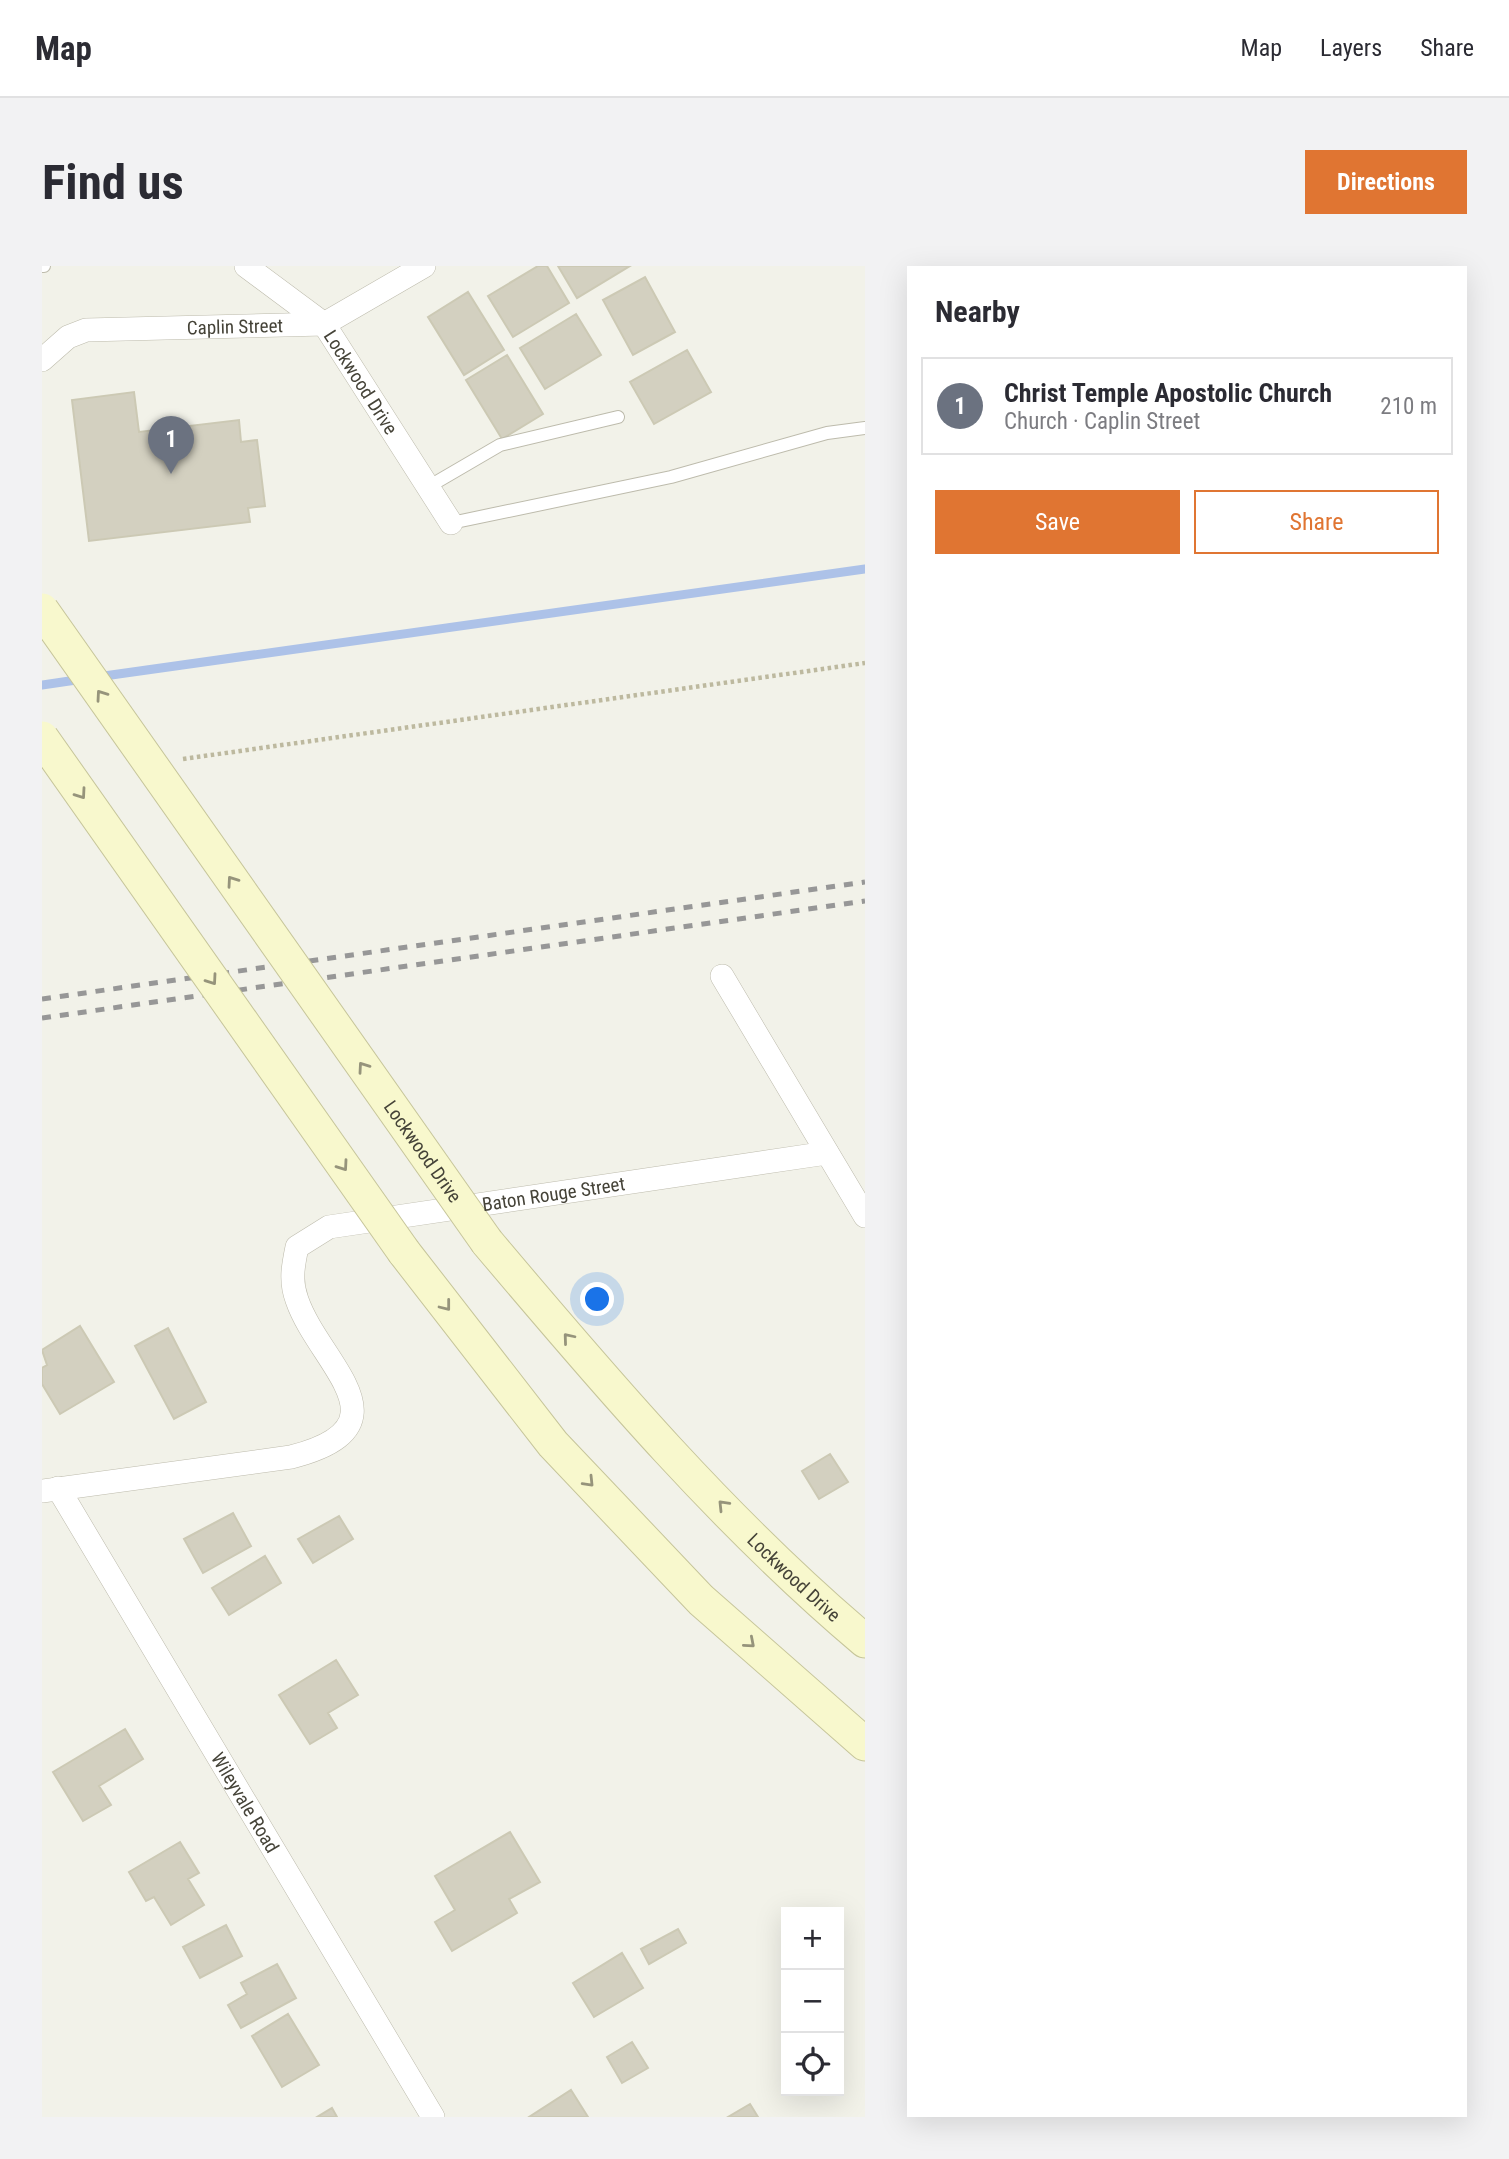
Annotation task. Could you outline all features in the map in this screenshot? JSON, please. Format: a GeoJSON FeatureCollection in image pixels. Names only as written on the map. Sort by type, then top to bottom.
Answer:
{"type":"FeatureCollection","features":[{"type":"Feature","properties":{"kind":"main road","name":"Lockwood Drive"},"geometry":{"type":"LineString","coordinates":[[42,610],[487,1242],[596,1371],[684,1465],[801,1587],[865,1641]]}},
{"type":"Feature","properties":{"kind":"main road"},"geometry":{"type":"LineString","coordinates":[[42,738],[404,1252],[562,1454],[701,1600],[865,1744]]}},
{"type":"Feature","properties":{"kind":"street","name":"Lockwood Drive"},"geometry":{"type":"LineString","coordinates":[[246,266],[324,324],[451,523]]}},
{"type":"Feature","properties":{"kind":"street","name":"Caplin Street"},"geometry":{"type":"LineString","coordinates":[[42,360],[60,343],[86,330],[324,324],[424,266]]}},
{"type":"Feature","properties":{"kind":"street"},"geometry":{"type":"LineString","coordinates":[[722,976],[865,1216]]}},
{"type":"Feature","properties":{"kind":"street","name":"Baton Rouge Street"},"geometry":{"type":"LineString","coordinates":[[50,1490],[290,1457],[321,1450],[340,1438],[352,1415],[350,1392],[297,1301],[291,1275],[297,1247],[329,1227],[827,1153]]}},
{"type":"Feature","properties":{"kind":"street","name":"Wileyvale Road"},"geometry":{"type":"LineString","coordinates":[[50,1490],[433,2117]]}},
{"type":"Feature","properties":{"kind":"lane"},"geometry":{"type":"LineString","coordinates":[[428,487],[500,445],[618,417]]}},
{"type":"Feature","properties":{"kind":"lane"},"geometry":{"type":"LineString","coordinates":[[451,523],[671,477],[827,433],[865,428]]}},
{"type":"Feature","properties":{"kind":"path"},"geometry":{"type":"LineString","coordinates":[[178,760],[865,663]]}},
{"type":"Feature","properties":{"kind":"building"},"geometry":{"type":"Polygon","coordinates":[[[538,266],[547,266],[569,303],[513,337],[488,296],[538,266]]]}},
{"type":"Feature","properties":{"kind":"building"},"geometry":{"type":"Polygon","coordinates":[[[558,266],[630,266],[577,298],[558,266]]]}},
{"type":"Feature","properties":{"kind":"building"},"geometry":{"type":"Polygon","coordinates":[[[645,277],[675,332],[633,355],[603,300],[645,277]]]}},
{"type":"Feature","properties":{"kind":"building"},"geometry":{"type":"Polygon","coordinates":[[[468,292],[504,350],[464,375],[428,317],[468,292]]]}},
{"type":"Feature","properties":{"kind":"building"},"geometry":{"type":"Polygon","coordinates":[[[576,314],[601,355],[545,389],[520,348],[576,314]]]}},
{"type":"Feature","properties":{"kind":"building"},"geometry":{"type":"Polygon","coordinates":[[[687,350],[711,392],[654,424],[630,382],[687,350]]]}},
{"type":"Feature","properties":{"kind":"building"},"geometry":{"type":"Polygon","coordinates":[[[507,355],[543,414],[502,439],[466,380],[507,355]]]}},
{"type":"Feature","properties":{"kind":"building"},"geometry":{"type":"Polygon","coordinates":[[[134,392],[139,432],[239,420],[241,442],[257,440],[265,506],[248,508],[250,522],[89,541],[72,400],[134,392]]]}},
{"type":"Feature","properties":{"kind":"building"},"geometry":{"type":"Polygon","coordinates":[[[80,1326],[114,1382],[60,1414],[42,1384],[42,1368],[47,1365],[42,1350],[80,1326]]]}},
{"type":"Feature","properties":{"kind":"building"},"geometry":{"type":"Polygon","coordinates":[[[168,1328],[206,1402],[174,1419],[135,1346],[168,1328]]]}},
{"type":"Feature","properties":{"kind":"building"},"geometry":{"type":"Polygon","coordinates":[[[830,1454],[848,1482],[819,1499],[802,1471],[830,1454]]]}},
{"type":"Feature","properties":{"kind":"building"},"geometry":{"type":"Polygon","coordinates":[[[233,1513],[251,1546],[203,1573],[184,1539],[233,1513]]]}},
{"type":"Feature","properties":{"kind":"building"},"geometry":{"type":"Polygon","coordinates":[[[339,1516],[353,1539],[313,1563],[298,1539],[339,1516]]]}},
{"type":"Feature","properties":{"kind":"building"},"geometry":{"type":"Polygon","coordinates":[[[265,1556],[281,1583],[229,1615],[212,1588],[265,1556]]]}},
{"type":"Feature","properties":{"kind":"building"},"geometry":{"type":"Polygon","coordinates":[[[336,1660],[358,1695],[328,1713],[337,1728],[310,1744],[279,1695],[336,1660]]]}},
{"type":"Feature","properties":{"kind":"building"},"geometry":{"type":"Polygon","coordinates":[[[125,1729],[143,1759],[99,1786],[111,1805],[83,1821],[53,1772],[125,1729]]]}},
{"type":"Feature","properties":{"kind":"building"},"geometry":{"type":"Polygon","coordinates":[[[510,1832],[540,1882],[509,1899],[517,1913],[452,1951],[435,1922],[455,1910],[435,1876],[510,1832]]]}},
{"type":"Feature","properties":{"kind":"building"},"geometry":{"type":"Polygon","coordinates":[[[180,1842],[199,1873],[188,1879],[204,1905],[171,1925],[154,1897],[146,1901],[129,1872],[180,1842]]]}},
{"type":"Feature","properties":{"kind":"building"},"geometry":{"type":"Polygon","coordinates":[[[226,1925],[242,1956],[200,1978],[183,1947],[226,1925]]]}},
{"type":"Feature","properties":{"kind":"building"},"geometry":{"type":"Polygon","coordinates":[[[678,1929],[686,1943],[649,1964],[641,1949],[678,1929]]]}},
{"type":"Feature","properties":{"kind":"building"},"geometry":{"type":"Polygon","coordinates":[[[622,1953],[643,1988],[594,2017],[573,1983],[622,1953]]]}},
{"type":"Feature","properties":{"kind":"building"},"geometry":{"type":"Polygon","coordinates":[[[277,1964],[296,1998],[241,2028],[228,2005],[247,1994],[241,1983],[277,1964]]]}},
{"type":"Feature","properties":{"kind":"building"},"geometry":{"type":"Polygon","coordinates":[[[288,2014],[319,2065],[282,2087],[252,2036],[288,2014]]]}},
{"type":"Feature","properties":{"kind":"building"},"geometry":{"type":"Polygon","coordinates":[[[632,2042],[648,2068],[622,2083],[607,2057],[632,2042]]]}},
{"type":"Feature","properties":{"kind":"building"},"geometry":{"type":"Polygon","coordinates":[[[571,2090],[588,2117],[529,2117],[571,2090]]]}},
{"type":"Feature","properties":{"kind":"building"},"geometry":{"type":"Polygon","coordinates":[[[750,2104],[758,2117],[728,2117],[750,2104]]]}},
{"type":"Feature","properties":{"kind":"building"},"geometry":{"type":"Polygon","coordinates":[[[332,2108],[337,2117],[317,2117],[332,2108]]]}},
{"type":"Feature","properties":{"kind":"waterway"},"geometry":{"type":"LineString","coordinates":[[97,677],[865,569]]}},
{"type":"Feature","properties":{"kind":"waterway"},"geometry":{"type":"LineString","coordinates":[[42,685],[83,679]]}},
{"type":"Feature","properties":{"kind":"railway"},"geometry":{"type":"LineString","coordinates":[[42,999],[865,882]]}},
{"type":"Feature","properties":{"kind":"railway"},"geometry":{"type":"LineString","coordinates":[[42,1018],[865,901]]}},
{"type":"Feature","properties":{"kind":"place","name":"Christ Temple Apostolic Church"},"geometry":{"type":"Point","coordinates":[171,474]}}]}
